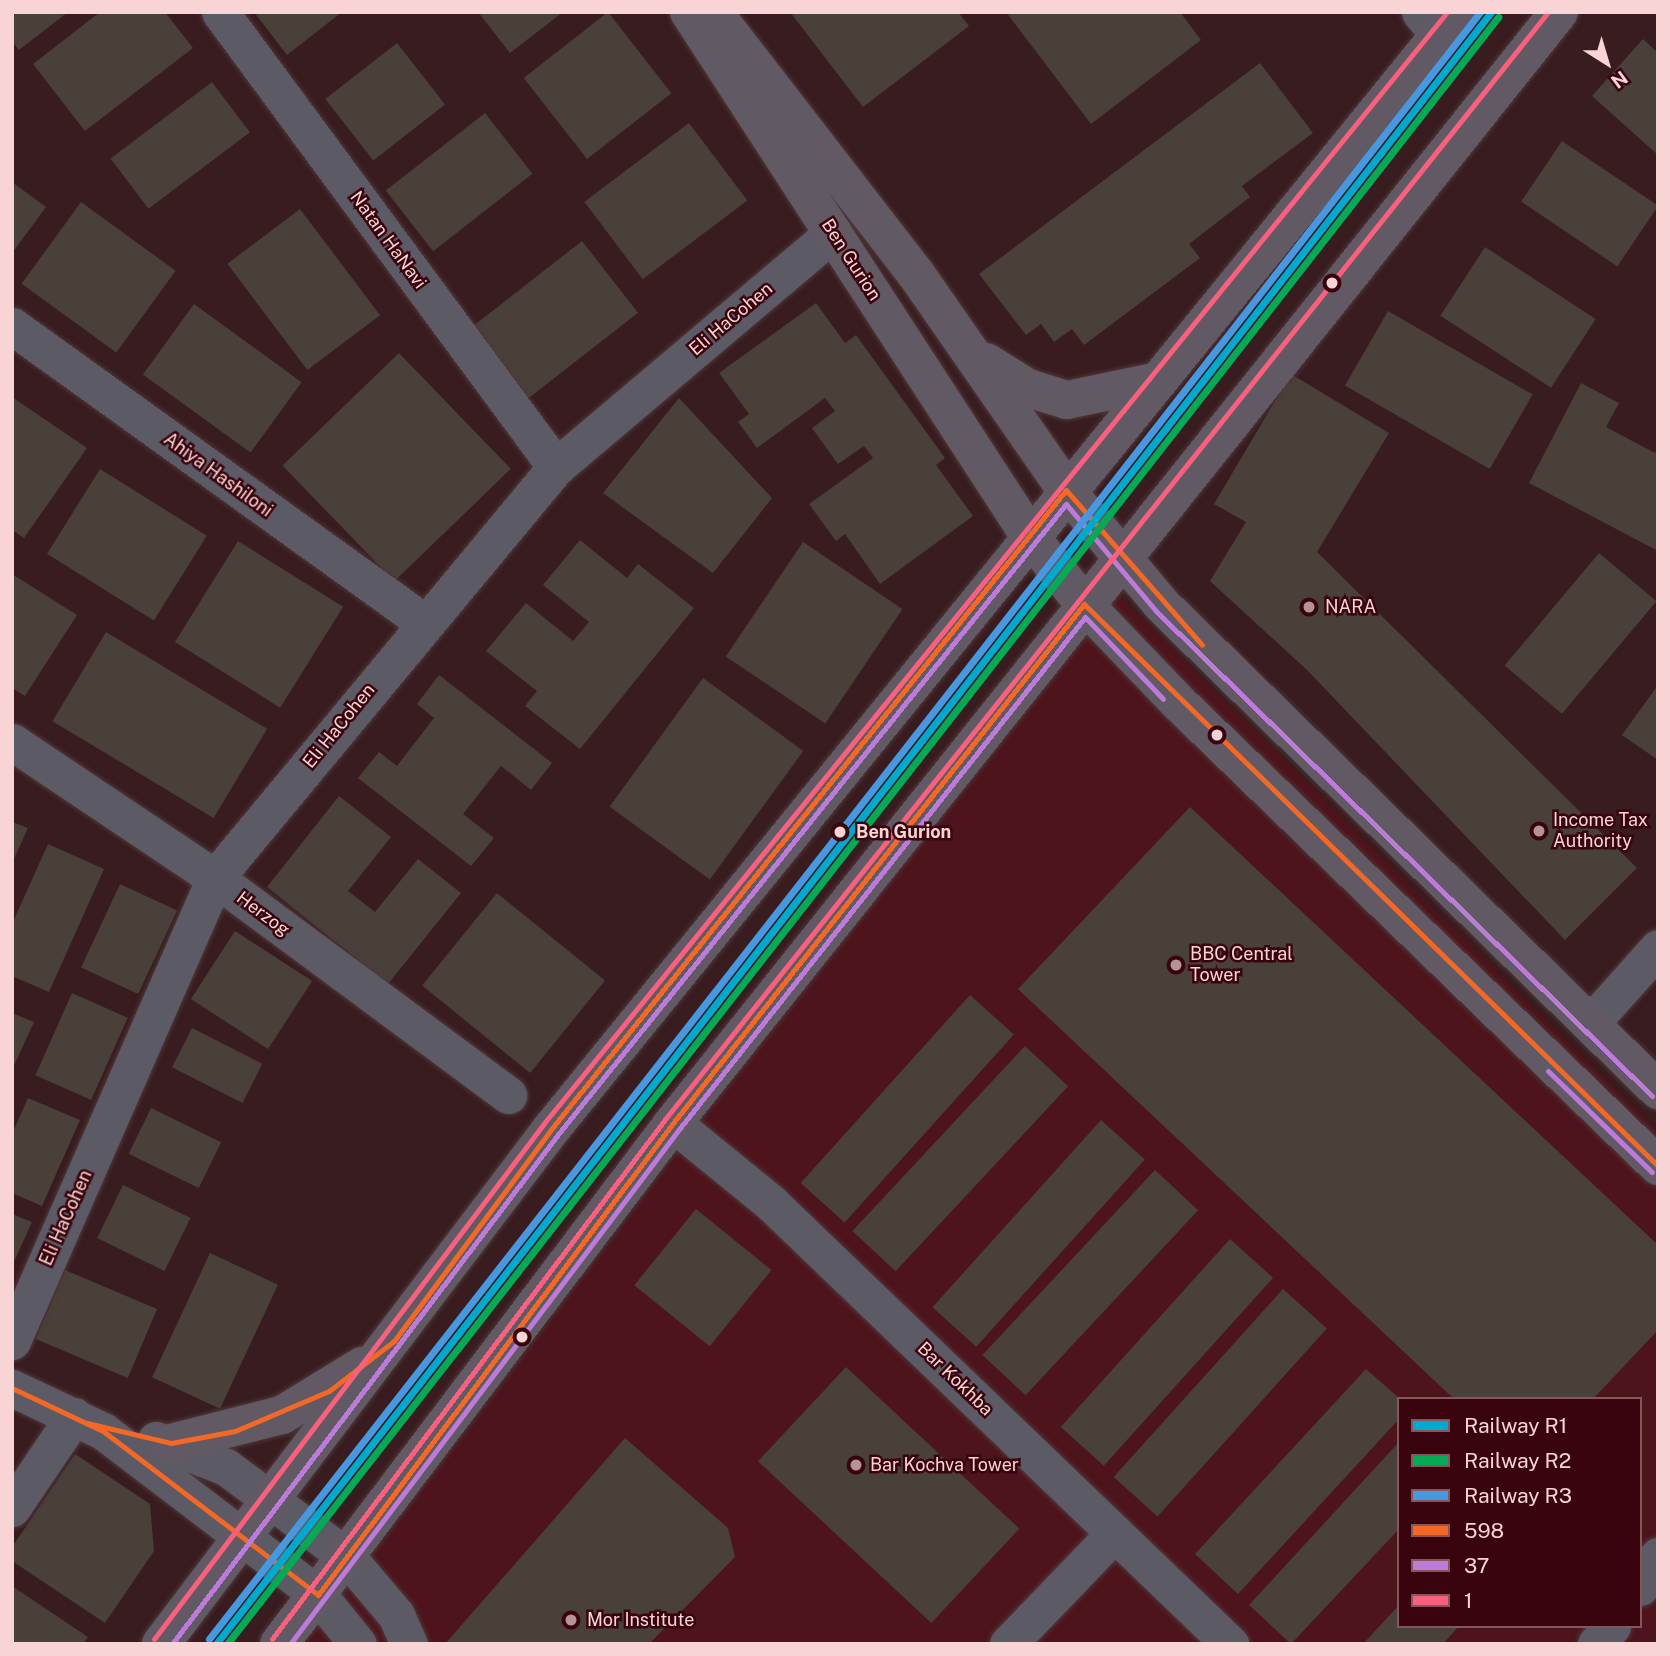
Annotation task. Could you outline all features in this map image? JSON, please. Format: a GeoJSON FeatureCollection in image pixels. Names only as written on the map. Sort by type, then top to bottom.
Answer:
{"type":"FeatureCollection","features":[{"type":"Feature","properties":{"kind":"main road","name":"Ben Gurion"},"geometry":{"type":"LineString","coordinates":[[689,12],[1029,536],[1084,604],[1180,704],[1658,1166]]}},
{"type":"Feature","properties":{"kind":"main road"},"geometry":{"type":"LineString","coordinates":[[714,12],[971,350],[1066,490],[1162,605],[1658,1090]]}},
{"type":"Feature","properties":{"kind":"main road"},"geometry":{"type":"LineString","coordinates":[[279,1644],[673,1122],[1559,12]]}},
{"type":"Feature","properties":{"kind":"main road"},"geometry":{"type":"LineString","coordinates":[[160,1644],[274,1500],[552,1128],[1154,382],[1439,20]]}},
{"type":"Feature","properties":{"kind":"main road"},"geometry":{"type":"LineString","coordinates":[[971,350],[1012,380],[1058,398],[1093,399],[1154,382]]}},
{"type":"Feature","properties":{"kind":"main road"},"geometry":{"type":"LineString","coordinates":[[172,1443],[282,1415],[328,1391],[394,1341]]}},
{"type":"Feature","properties":{"kind":"street","name":"Natan HaNavi"},"geometry":{"type":"LineString","coordinates":[[220,12],[556,467]]}},
{"type":"Feature","properties":{"kind":"street","name":"Eli HaCohen"},"geometry":{"type":"LineString","coordinates":[[12,1341],[215,878],[556,467],[833,233]]}},
{"type":"Feature","properties":{"kind":"street","name":"Ahiya Hashiloni"},"geometry":{"type":"LineString","coordinates":[[12,327],[425,622]]}},
{"type":"Feature","properties":{"kind":"street","name":"Herzog"},"geometry":{"type":"LineString","coordinates":[[12,742],[215,878],[508,1095]]}},
{"type":"Feature","properties":{"kind":"street"},"geometry":{"type":"LineString","coordinates":[[1590,1024],[1658,948]]}},
{"type":"Feature","properties":{"kind":"street","name":"Bar Kokhba"},"geometry":{"type":"LineString","coordinates":[[673,1122],[771,1203],[1230,1644]]}},
{"type":"Feature","properties":{"kind":"street"},"geometry":{"type":"LineString","coordinates":[[12,1388],[89,1424],[318,1595],[358,1644]]}},
{"type":"Feature","properties":{"kind":"street"},"geometry":{"type":"LineString","coordinates":[[89,1424],[172,1443],[226,1467],[274,1500],[347,1556],[388,1604],[409,1644]]}},
{"type":"Feature","properties":{"kind":"street"},"geometry":{"type":"LineString","coordinates":[[12,1508],[89,1424]]}},
{"type":"Feature","properties":{"kind":"street"},"geometry":{"type":"LineString","coordinates":[[1008,1644],[1115,1533]]}},
{"type":"Feature","properties":{"kind":"street"},"geometry":{"type":"LineString","coordinates":[[1642,1584],[1658,1556]]}},
{"type":"Feature","properties":{"kind":"street"},"geometry":{"type":"LineString","coordinates":[[1642,1596],[1658,1581]]}},
{"type":"Feature","properties":{"kind":"street"},"geometry":{"type":"LineString","coordinates":[[1597,1644],[1610,1628]]}},
{"type":"Feature","properties":{"kind":"shaded area"},"geometry":{"type":"Polygon","coordinates":[[[1108,585],[1658,1131],[1658,1644],[304,1644],[1108,585]]]}},
{"type":"Feature","properties":{"kind":"building"},"geometry":{"type":"Polygon","coordinates":[[[12,12],[68,12],[19,50],[12,41],[12,12]]]}},
{"type":"Feature","properties":{"kind":"building"},"geometry":{"type":"Polygon","coordinates":[[[100,12],[165,12],[193,48],[85,131],[33,64],[100,12]]]}},
{"type":"Feature","properties":{"kind":"building"},"geometry":{"type":"Polygon","coordinates":[[[254,12],[342,12],[287,55],[254,12]]]}},
{"type":"Feature","properties":{"kind":"building"},"geometry":{"type":"Polygon","coordinates":[[[478,12],[563,12],[510,53],[478,12]]]}},
{"type":"Feature","properties":{"kind":"building"},"geometry":{"type":"Polygon","coordinates":[[[608,12],[671,93],[587,159],[524,78],[608,12]]]}},
{"type":"Feature","properties":{"kind":"building"},"geometry":{"type":"Polygon","coordinates":[[[790,12],[958,12],[969,26],[863,107],[790,12]]]}},
{"type":"Feature","properties":{"kind":"building"},"geometry":{"type":"Polygon","coordinates":[[[1006,12],[1180,12],[1201,40],[1091,124],[1006,12]]]}},
{"type":"Feature","properties":{"kind":"building"},"geometry":{"type":"Polygon","coordinates":[[[1643,39],[1658,53],[1658,155],[1592,96],[1643,39]]]}},
{"type":"Feature","properties":{"kind":"building"},"geometry":{"type":"Polygon","coordinates":[[[397,43],[445,104],[373,160],[325,99],[397,43]]]}},
{"type":"Feature","properties":{"kind":"building"},"geometry":{"type":"Polygon","coordinates":[[[1260,63],[1313,133],[1242,186],[1250,197],[1189,244],[1200,258],[1084,345],[1072,329],[1054,342],[1041,324],[1026,335],[979,274],[1260,63]]]}},
{"type":"Feature","properties":{"kind":"building"},"geometry":{"type":"Polygon","coordinates":[[[212,82],[250,132],[148,209],[111,158],[212,82]]]}},
{"type":"Feature","properties":{"kind":"building"},"geometry":{"type":"Polygon","coordinates":[[[485,113],[532,174],[433,251],[386,191],[485,113]]]}},
{"type":"Feature","properties":{"kind":"building"},"geometry":{"type":"Polygon","coordinates":[[[689,123],[747,200],[643,279],[584,202],[689,123]]]}},
{"type":"Feature","properties":{"kind":"building"},"geometry":{"type":"Polygon","coordinates":[[[1562,141],[1658,206],[1617,266],[1521,202],[1562,141]]]}},
{"type":"Feature","properties":{"kind":"building"},"geometry":{"type":"Polygon","coordinates":[[[12,182],[46,207],[12,253],[12,182]]]}},
{"type":"Feature","properties":{"kind":"building"},"geometry":{"type":"Polygon","coordinates":[[[81,202],[176,271],[116,352],[22,284],[81,202]]]}},
{"type":"Feature","properties":{"kind":"building"},"geometry":{"type":"Polygon","coordinates":[[[300,209],[380,315],[307,370],[227,264],[300,209]]]}},
{"type":"Feature","properties":{"kind":"building"},"geometry":{"type":"Polygon","coordinates":[[[582,241],[638,313],[528,398],[472,327],[582,241]]]}},
{"type":"Feature","properties":{"kind":"building"},"geometry":{"type":"Polygon","coordinates":[[[1485,247],[1596,319],[1551,388],[1440,316],[1485,247]]]}},
{"type":"Feature","properties":{"kind":"building"},"geometry":{"type":"Polygon","coordinates":[[[816,303],[845,343],[856,335],[945,458],[936,465],[973,516],[880,584],[845,534],[836,541],[809,504],[873,458],[864,446],[838,464],[812,428],[835,411],[825,398],[757,448],[738,422],[749,414],[719,373],[816,303]]]}},
{"type":"Feature","properties":{"kind":"building"},"geometry":{"type":"Polygon","coordinates":[[[194,304],[302,382],[250,453],[143,374],[194,304]]]}},
{"type":"Feature","properties":{"kind":"building"},"geometry":{"type":"Polygon","coordinates":[[[1388,311],[1533,394],[1490,469],[1345,385],[1388,311]]]}},
{"type":"Feature","properties":{"kind":"building"},"geometry":{"type":"Polygon","coordinates":[[[399,353],[511,469],[394,581],[282,466],[399,353]]]}},
{"type":"Feature","properties":{"kind":"building"},"geometry":{"type":"Polygon","coordinates":[[[1291,374],[1389,433],[1317,552],[1637,868],[1565,940],[1307,670],[1210,581],[1246,522],[1214,504],[1291,374]]]}},
{"type":"Feature","properties":{"kind":"building"},"geometry":{"type":"Polygon","coordinates":[[[1581,383],[1619,403],[1606,427],[1655,453],[1658,448],[1658,551],[1529,483],[1581,383]]]}},
{"type":"Feature","properties":{"kind":"building"},"geometry":{"type":"Polygon","coordinates":[[[12,397],[87,448],[24,538],[12,530],[12,397]]]}},
{"type":"Feature","properties":{"kind":"building"},"geometry":{"type":"Polygon","coordinates":[[[679,398],[772,498],[713,573],[603,493],[679,398]]]}},
{"type":"Feature","properties":{"kind":"building"},"geometry":{"type":"Polygon","coordinates":[[[100,469],[207,536],[154,621],[47,554],[100,469]]]}},
{"type":"Feature","properties":{"kind":"building"},"geometry":{"type":"Polygon","coordinates":[[[580,540],[627,578],[638,564],[694,608],[580,749],[525,706],[537,691],[486,651],[526,603],[573,641],[589,622],[543,585],[580,540]]]}},
{"type":"Feature","properties":{"kind":"building"},"geometry":{"type":"Polygon","coordinates":[[[238,541],[343,607],[280,708],[175,642],[238,541]]]}},
{"type":"Feature","properties":{"kind":"building"},"geometry":{"type":"Polygon","coordinates":[[[803,542],[902,609],[825,724],[726,656],[803,542]]]}},
{"type":"Feature","properties":{"kind":"building"},"geometry":{"type":"Polygon","coordinates":[[[1599,553],[1656,601],[1562,714],[1505,666],[1599,553]]]}},
{"type":"Feature","properties":{"kind":"building"},"geometry":{"type":"Polygon","coordinates":[[[12,574],[77,615],[25,696],[12,688],[12,574]]]}},
{"type":"Feature","properties":{"kind":"building"},"geometry":{"type":"Polygon","coordinates":[[[106,632],[267,729],[214,818],[52,721],[106,632]]]}},
{"type":"Feature","properties":{"kind":"building"},"geometry":{"type":"Polygon","coordinates":[[[439,675],[552,763],[531,790],[501,766],[463,814],[494,838],[471,866],[358,778],[379,752],[397,766],[434,718],[417,704],[439,675]]]}},
{"type":"Feature","properties":{"kind":"building"},"geometry":{"type":"Polygon","coordinates":[[[703,678],[803,751],[710,880],[610,807],[703,678]]]}},
{"type":"Feature","properties":{"kind":"building"},"geometry":{"type":"Polygon","coordinates":[[[1658,685],[1658,760],[1622,735],[1658,685]]]}},
{"type":"Feature","properties":{"kind":"building"},"geometry":{"type":"Polygon","coordinates":[[[339,796],[391,837],[348,891],[375,912],[418,859],[461,893],[388,984],[267,887],[339,796]]]}},
{"type":"Feature","properties":{"kind":"building"},"geometry":{"type":"Polygon","coordinates":[[[1190,807],[1658,1245],[1658,1330],[1595,1397],[1452,1397],[1018,989],[1190,807]]]}},
{"type":"Feature","properties":{"kind":"building"},"geometry":{"type":"Polygon","coordinates":[[[12,822],[28,828],[12,863],[12,822]]]}},
{"type":"Feature","properties":{"kind":"building"},"geometry":{"type":"Polygon","coordinates":[[[48,844],[104,869],[49,992],[12,976],[12,924],[48,844]]]}},
{"type":"Feature","properties":{"kind":"building"},"geometry":{"type":"Polygon","coordinates":[[[120,884],[177,911],[138,994],[81,967],[120,884]]]}},
{"type":"Feature","properties":{"kind":"building"},"geometry":{"type":"Polygon","coordinates":[[[497,893],[605,980],[530,1073],[422,985],[497,893]]]}},
{"type":"Feature","properties":{"kind":"building"},"geometry":{"type":"Polygon","coordinates":[[[235,931],[312,981],[268,1049],[191,999],[235,931]]]}},
{"type":"Feature","properties":{"kind":"building"},"geometry":{"type":"Polygon","coordinates":[[[72,993],[128,1018],[91,1100],[35,1075],[72,993]]]}},
{"type":"Feature","properties":{"kind":"building"},"geometry":{"type":"Polygon","coordinates":[[[970,995],[1014,1034],[845,1222],[801,1183],[970,995]]]}},
{"type":"Feature","properties":{"kind":"building"},"geometry":{"type":"Polygon","coordinates":[[[12,1013],[34,1022],[12,1070],[12,1013]]]}},
{"type":"Feature","properties":{"kind":"building"},"geometry":{"type":"Polygon","coordinates":[[[192,1028],[262,1064],[242,1103],[172,1067],[192,1028]]]}},
{"type":"Feature","properties":{"kind":"building"},"geometry":{"type":"Polygon","coordinates":[[[1025,1046],[1068,1086],[896,1271],[852,1231],[1025,1046]]]}},
{"type":"Feature","properties":{"kind":"building"},"geometry":{"type":"Polygon","coordinates":[[[28,1098],[80,1120],[42,1206],[12,1193],[12,1134],[28,1098]]]}},
{"type":"Feature","properties":{"kind":"building"},"geometry":{"type":"Polygon","coordinates":[[[151,1108],[221,1142],[199,1188],[129,1154],[151,1108]]]}},
{"type":"Feature","properties":{"kind":"building"},"geometry":{"type":"Polygon","coordinates":[[[1101,1120],[1145,1159],[976,1347],[932,1307],[1101,1120]]]}},
{"type":"Feature","properties":{"kind":"building"},"geometry":{"type":"Polygon","coordinates":[[[1155,1170],[1198,1210],[1026,1395],[982,1355],[1155,1170]]]}},
{"type":"Feature","properties":{"kind":"building"},"geometry":{"type":"Polygon","coordinates":[[[123,1185],[190,1218],[165,1271],[97,1238],[123,1185]]]}},
{"type":"Feature","properties":{"kind":"building"},"geometry":{"type":"Polygon","coordinates":[[[696,1209],[771,1270],[710,1346],[634,1285],[696,1209]]]}},
{"type":"Feature","properties":{"kind":"building"},"geometry":{"type":"Polygon","coordinates":[[[12,1214],[32,1222],[12,1266],[12,1214]]]}},
{"type":"Feature","properties":{"kind":"building"},"geometry":{"type":"Polygon","coordinates":[[[1230,1239],[1273,1278],[1104,1466],[1061,1427],[1230,1239]]]}},
{"type":"Feature","properties":{"kind":"building"},"geometry":{"type":"Polygon","coordinates":[[[210,1253],[278,1285],[220,1409],[152,1377],[210,1253]]]}},
{"type":"Feature","properties":{"kind":"building"},"geometry":{"type":"Polygon","coordinates":[[[65,1270],[157,1309],[128,1378],[36,1339],[65,1270]]]}},
{"type":"Feature","properties":{"kind":"building"},"geometry":{"type":"Polygon","coordinates":[[[1283,1289],[1327,1328],[1158,1516],[1114,1477],[1283,1289]]]}},
{"type":"Feature","properties":{"kind":"building","name":"Bar Kochva Tower"},"geometry":{"type":"Polygon","coordinates":[[[846,1367],[1019,1529],[931,1623],[758,1461],[846,1367]]]}},
{"type":"Feature","properties":{"kind":"building"},"geometry":{"type":"Polygon","coordinates":[[[1366,1369],[1398,1397],[1397,1421],[1238,1594],[1195,1554],[1366,1369]]]}},
{"type":"Feature","properties":{"kind":"building"},"geometry":{"type":"Polygon","coordinates":[[[625,1438],[728,1528],[735,1557],[649,1644],[445,1644],[625,1438]]]}},
{"type":"Feature","properties":{"kind":"building"},"geometry":{"type":"Polygon","coordinates":[[[1397,1444],[1397,1531],[1291,1644],[1249,1605],[1397,1444]]]}},
{"type":"Feature","properties":{"kind":"building"},"geometry":{"type":"Polygon","coordinates":[[[75,1454],[150,1504],[154,1551],[105,1623],[12,1561],[12,1547],[75,1454]]]}},
{"type":"Feature","properties":{"kind":"building"},"geometry":{"type":"Polygon","coordinates":[[[12,1586],[88,1637],[83,1644],[12,1644],[12,1586]]]}},
{"type":"Feature","properties":{"kind":"building"},"geometry":{"type":"Polygon","coordinates":[[[1397,1607],[1397,1628],[1457,1628],[1443,1644],[1363,1644],[1397,1607]]]}},
{"type":"Feature","properties":{"kind":"rail line","name":"R3"},"geometry":{"type":"LineString","coordinates":[[209,1639],[1480,12]]}},
{"type":"Feature","properties":{"kind":"rail line","name":"R1"},"geometry":{"type":"LineString","coordinates":[[216,1644],[1491,12]]}},
{"type":"Feature","properties":{"kind":"rail line","name":"R2"},"geometry":{"type":"LineString","coordinates":[[227,1644],[1498,17]]}},
{"type":"Feature","properties":{"kind":"transit line","name":"1"},"geometry":{"type":"LineString","coordinates":[[154,1639],[545,1122],[1447,12]]}},
{"type":"Feature","properties":{"kind":"transit line","name":"1"},"geometry":{"type":"LineString","coordinates":[[272,1639],[666,1118],[1548,12]]}},
{"type":"Feature","properties":{"kind":"transit line","name":"598"},"geometry":{"type":"LineString","coordinates":[[87,1423],[171,1443],[235,1431],[329,1391],[394,1341],[552,1128],[1066,490],[1202,645]]}},
{"type":"Feature","properties":{"kind":"transit line","name":"37"},"geometry":{"type":"LineString","coordinates":[[172,1644],[559,1133],[1066,504],[1156,611],[1652,1096]]}},
{"type":"Feature","properties":{"kind":"transit line","name":"598"},"geometry":{"type":"LineString","coordinates":[[12,1388],[103,1431],[318,1595],[673,1123],[1084,604],[1658,1166]]}},
{"type":"Feature","properties":{"kind":"transit line","name":"37"},"geometry":{"type":"LineString","coordinates":[[290,1644],[680,1128],[1085,617],[1163,699]]}},
{"type":"Feature","properties":{"kind":"transit line","name":"37"},"geometry":{"type":"LineString","coordinates":[[1548,1071],[1652,1172]]}},
{"type":"Feature","properties":{"kind":"place","name":"NARA"},"geometry":{"type":"Point","coordinates":[1309,607]}},
{"type":"Feature","properties":{"kind":"place","name":"Income Tax Authority"},"geometry":{"type":"Point","coordinates":[1539,831]}},
{"type":"Feature","properties":{"kind":"place","name":"Ben Gurion"},"geometry":{"type":"Point","coordinates":[840,832]}},
{"type":"Feature","properties":{"kind":"place","name":"BBC Central Tower"},"geometry":{"type":"Point","coordinates":[1176,965]}},
{"type":"Feature","properties":{"kind":"place","name":"Bar Kochva Tower"},"geometry":{"type":"Point","coordinates":[856,1465]}},
{"type":"Feature","properties":{"kind":"place","name":"Mor Institute"},"geometry":{"type":"Point","coordinates":[571,1620]}}]}
